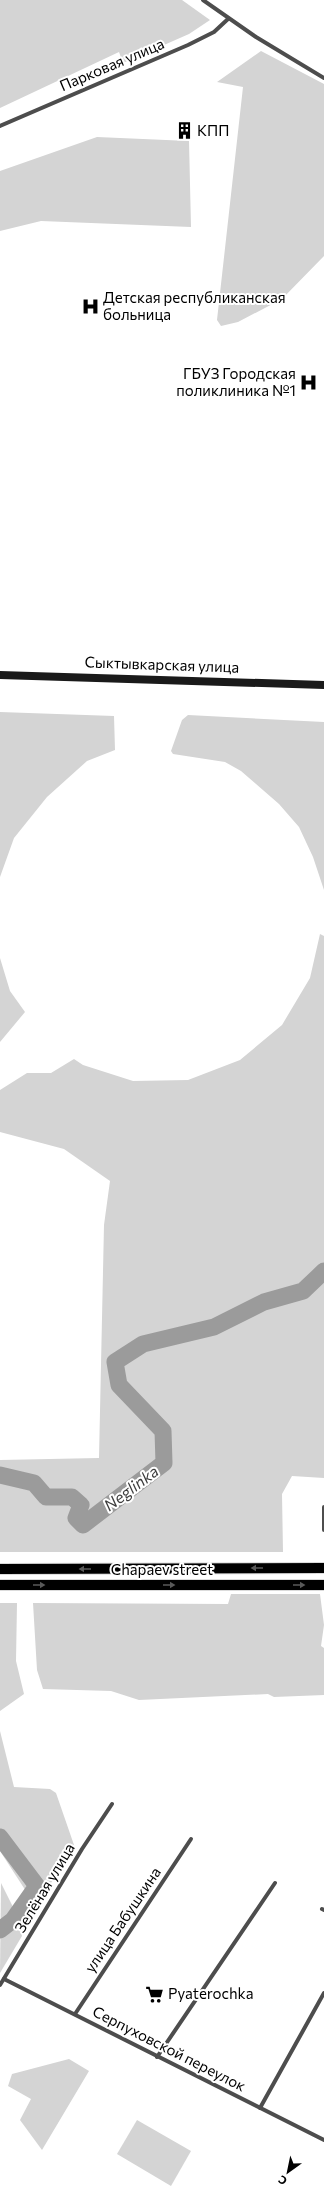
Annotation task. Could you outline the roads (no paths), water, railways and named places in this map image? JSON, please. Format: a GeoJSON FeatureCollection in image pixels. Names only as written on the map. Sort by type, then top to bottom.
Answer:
{"type":"FeatureCollection","features":[{"type":"Feature","properties":{"kind":"main road","name":"Сыктывкарская улица"},"geometry":{"type":"LineString","coordinates":[[0,675],[324,686]]}},
{"type":"Feature","properties":{"kind":"main road","name":"Chapaev street"},"geometry":{"type":"LineString","coordinates":[[0,1569],[324,1568]]}},
{"type":"Feature","properties":{"kind":"main road","name":"Chapaev street"},"geometry":{"type":"LineString","coordinates":[[0,1585],[324,1585]]}},
{"type":"Feature","properties":{"kind":"street"},"geometry":{"type":"LineString","coordinates":[[203,0],[228,19],[324,78]]}},
{"type":"Feature","properties":{"kind":"street","name":"Парковая улица"},"geometry":{"type":"LineString","coordinates":[[0,126],[188,45],[214,32],[228,19]]}},
{"type":"Feature","properties":{"kind":"street"},"geometry":{"type":"LineString","coordinates":[[324,1506],[324,1530]]}},
{"type":"Feature","properties":{"kind":"street","name":"Зелёная улица"},"geometry":{"type":"LineString","coordinates":[[0,1985],[82,1849],[112,1804]]}},
{"type":"Feature","properties":{"kind":"street","name":"улица Бабушкина"},"geometry":{"type":"LineString","coordinates":[[75,2014],[191,1839]]}},
{"type":"Feature","properties":{"kind":"street"},"geometry":{"type":"LineString","coordinates":[[157,2057],[275,1883]]}},
{"type":"Feature","properties":{"kind":"street","name":"Серпуховской переулок"},"geometry":{"type":"LineString","coordinates":[[4,1979],[324,2140]]}},
{"type":"Feature","properties":{"kind":"street"},"geometry":{"type":"LineString","coordinates":[[260,2108],[324,1993]]}},
{"type":"Feature","properties":{"kind":"waterway","name":"Neglinka"},"geometry":{"type":"LineString","coordinates":[[0,1475],[34,1483],[46,1497],[72,1497],[81,1505],[76,1518],[83,1525],[164,1463],[163,1431],[119,1385],[115,1362],[143,1344],[214,1327],[264,1302],[303,1291],[324,1271]]}},
{"type":"Feature","properties":{"kind":"waterway","name":"Neglinka"},"geometry":{"type":"LineString","coordinates":[[0,1837],[37,1886],[13,1920],[0,1930]]}},
{"type":"Feature","properties":{"kind":"place","name":"КПП"},"geometry":{"type":"Point","coordinates":[184,131]}},
{"type":"Feature","properties":{"kind":"place","name":"Детская республиканская больница"},"geometry":{"type":"Point","coordinates":[90,307]}},
{"type":"Feature","properties":{"kind":"place","name":"ГБУЗ Городская поликлиника №1"},"geometry":{"type":"Point","coordinates":[309,383]}},
{"type":"Feature","properties":{"kind":"place","name":"Pyaterochka"},"geometry":{"type":"Point","coordinates":[155,1994]}}]}
